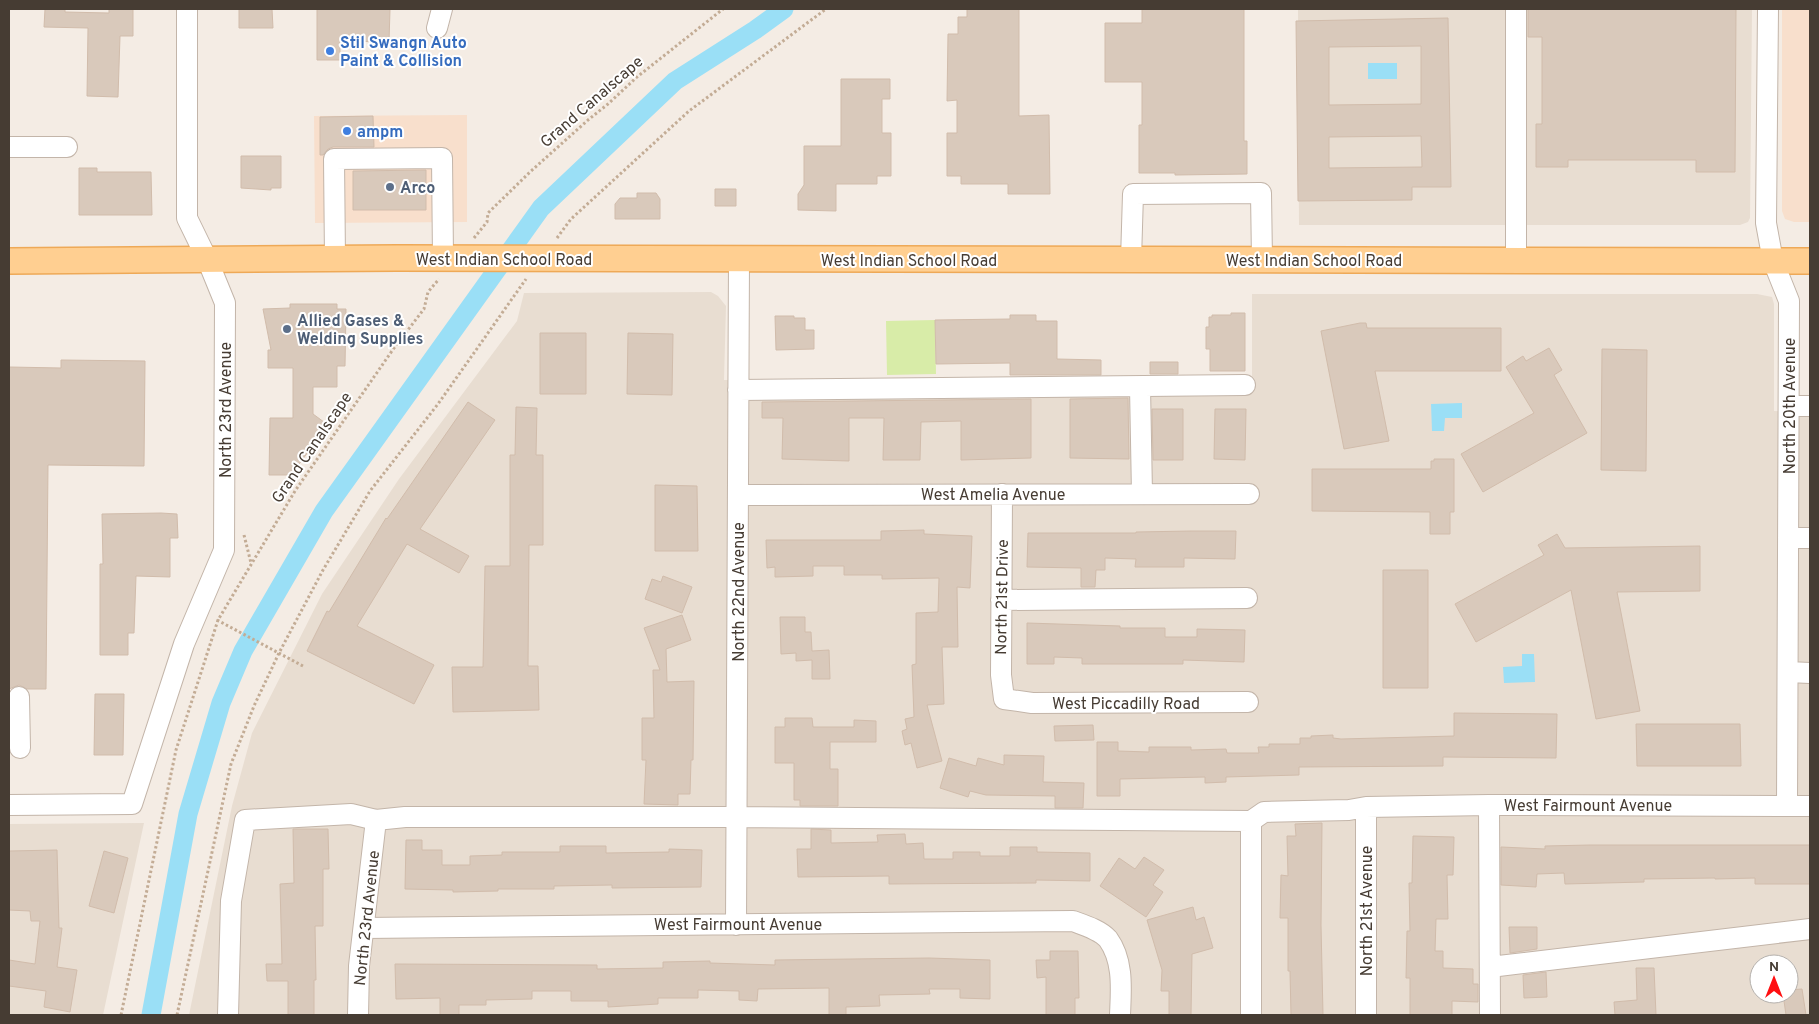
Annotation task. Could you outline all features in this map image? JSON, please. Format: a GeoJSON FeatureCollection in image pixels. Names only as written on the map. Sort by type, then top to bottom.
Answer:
{"type":"FeatureCollection","features":[{"type":"Feature","properties":{"kind":"main road","name":"West Indian School Road"},"geometry":{"type":"LineString","coordinates":[[9,261],[443,258],[1810,260]]}},
{"type":"Feature","properties":{"kind":"street","name":"North 23rd Avenue"},"geometry":{"type":"LineString","coordinates":[[9,805],[132,804],[184,644],[224,550],[225,303],[207,259],[187,218],[187,9]]}},
{"type":"Feature","properties":{"kind":"street"},"geometry":{"type":"LineString","coordinates":[[437,28],[442,9]]}},
{"type":"Feature","properties":{"kind":"street"},"geometry":{"type":"LineString","coordinates":[[1516,9],[1516,260]]}},
{"type":"Feature","properties":{"kind":"street","name":"North 20th Avenue"},"geometry":{"type":"LineString","coordinates":[[1768,9],[1766,223],[1773,260],[1789,301],[1787,806]]}},
{"type":"Feature","properties":{"kind":"street"},"geometry":{"type":"LineString","coordinates":[[9,147],[67,147]]}},
{"type":"Feature","properties":{"kind":"street"},"geometry":{"type":"LineString","coordinates":[[335,259],[334,159],[432,158],[442,158],[443,258]]}},
{"type":"Feature","properties":{"kind":"street"},"geometry":{"type":"LineString","coordinates":[[1131,260],[1133,194],[1261,193],[1262,260]]}},
{"type":"Feature","properties":{"kind":"street","name":"North 22nd Avenue"},"geometry":{"type":"LineString","coordinates":[[736,925],[738,817],[738,259]]}},
{"type":"Feature","properties":{"kind":"street"},"geometry":{"type":"LineString","coordinates":[[738,390],[1245,385]]}},
{"type":"Feature","properties":{"kind":"street"},"geometry":{"type":"LineString","coordinates":[[1140,387],[1142,494]]}},
{"type":"Feature","properties":{"kind":"street"},"geometry":{"type":"LineString","coordinates":[[1789,406],[1810,406]]}},
{"type":"Feature","properties":{"kind":"street","name":"North 21st Drive"},"geometry":{"type":"LineString","coordinates":[[1002,494],[1001,675],[1004,699]]}},
{"type":"Feature","properties":{"kind":"street","name":"West Amelia Avenue"},"geometry":{"type":"LineString","coordinates":[[738,495],[1249,494]]}},
{"type":"Feature","properties":{"kind":"street"},"geometry":{"type":"LineString","coordinates":[[1788,538],[1810,538]]}},
{"type":"Feature","properties":{"kind":"street"},"geometry":{"type":"LineString","coordinates":[[1001,600],[1247,598]]}},
{"type":"Feature","properties":{"kind":"street"},"geometry":{"type":"LineString","coordinates":[[1788,672],[1810,672]]}},
{"type":"Feature","properties":{"kind":"street"},"geometry":{"type":"LineString","coordinates":[[19,697],[20,748]]}},
{"type":"Feature","properties":{"kind":"street","name":"West Piccadilly Road"},"geometry":{"type":"LineString","coordinates":[[1004,699],[1032,703],[1248,702]]}},
{"type":"Feature","properties":{"kind":"street"},"geometry":{"type":"LineString","coordinates":[[1489,805],[1490,1015]]}},
{"type":"Feature","properties":{"kind":"street","name":"West Fairmount Avenue"},"geometry":{"type":"LineString","coordinates":[[1251,821],[1264,812],[1349,810],[1366,807],[1489,805],[1810,806]]}},
{"type":"Feature","properties":{"kind":"street","name":"North 21st Avenue"},"geometry":{"type":"LineString","coordinates":[[1366,807],[1366,1015]]}},
{"type":"Feature","properties":{"kind":"street"},"geometry":{"type":"LineString","coordinates":[[228,1015],[231,901],[244,820],[351,814],[376,820],[404,817],[738,817],[1251,821],[1251,1015]]}},
{"type":"Feature","properties":{"kind":"street","name":"North 23rd Avenue"},"geometry":{"type":"LineString","coordinates":[[358,1015],[359,966],[376,820]]}},
{"type":"Feature","properties":{"kind":"street","name":"West Fairmount Avenue"},"geometry":{"type":"LineString","coordinates":[[364,928],[1073,921],[1090,927],[1107,939],[1121,975],[1120,1015]]}},
{"type":"Feature","properties":{"kind":"street"},"geometry":{"type":"LineString","coordinates":[[1490,967],[1810,928]]}},
{"type":"Feature","properties":{"kind":"path","name":"Grand Canalscape"},"geometry":{"type":"LineString","coordinates":[[487,222],[488,213],[545,159],[637,77],[723,9]]}},
{"type":"Feature","properties":{"kind":"path"},"geometry":{"type":"LineString","coordinates":[[568,223],[689,111],[826,9]]}},
{"type":"Feature","properties":{"kind":"path","name":"Grand Canalscape"},"geometry":{"type":"LineString","coordinates":[[121,1015],[176,750],[218,620],[295,492],[394,348],[424,309],[428,292]]}},
{"type":"Feature","properties":{"kind":"path"},"geometry":{"type":"LineString","coordinates":[[176,1015],[231,764],[278,653],[323,570],[370,491],[438,404],[515,296]]}},
{"type":"Feature","properties":{"kind":"path"},"geometry":{"type":"LineString","coordinates":[[226,624],[304,666]]}},
{"type":"Feature","properties":{"kind":"shaded area"},"geometry":{"type":"Polygon","coordinates":[[[1298,9],[1752,9],[1750,218],[1748,222],[1740,225],[1299,225],[1298,9]]]}},
{"type":"Feature","properties":{"kind":"shaded area"},"geometry":{"type":"Polygon","coordinates":[[[1782,9],[1810,9],[1810,222],[1794,222],[1785,219],[1782,211],[1782,9]]]}},
{"type":"Feature","properties":{"kind":"shaded area"},"geometry":{"type":"Polygon","coordinates":[[[467,115],[467,222],[315,223],[314,116],[467,115]]]}},
{"type":"Feature","properties":{"kind":"shaded area"},"geometry":{"type":"Polygon","coordinates":[[[711,292],[718,296],[726,306],[724,380],[1252,378],[1252,294],[1757,294],[1772,297],[1774,304],[1774,411],[1810,412],[1810,1015],[189,1015],[232,806],[252,733],[322,594],[399,479],[517,321],[524,293],[711,292]]]}},
{"type":"Feature","properties":{"kind":"shaded area"},"geometry":{"type":"Polygon","coordinates":[[[144,823],[103,1015],[9,1015],[9,824],[144,823]]]}},
{"type":"Feature","properties":{"kind":"green space"},"geometry":{"type":"Polygon","coordinates":[[[935,320],[936,374],[887,375],[886,321],[935,320]]]}},
{"type":"Feature","properties":{"kind":"water"},"geometry":{"type":"Polygon","coordinates":[[[1368,63],[1397,63],[1397,79],[1368,79],[1368,63]]]}},
{"type":"Feature","properties":{"kind":"water"},"geometry":{"type":"Polygon","coordinates":[[[1462,403],[1462,418],[1445,418],[1444,431],[1432,431],[1431,404],[1462,403]]]}},
{"type":"Feature","properties":{"kind":"water"},"geometry":{"type":"Polygon","coordinates":[[[1522,654],[1534,654],[1535,682],[1504,683],[1503,667],[1522,666],[1522,654]]]}},
{"type":"Feature","properties":{"kind":"building"},"geometry":{"type":"Polygon","coordinates":[[[45,9],[65,9],[65,12],[109,13],[109,9],[133,9],[133,36],[120,36],[118,97],[87,96],[88,28],[44,27],[45,9]]]}},
{"type":"Feature","properties":{"kind":"building"},"geometry":{"type":"Polygon","coordinates":[[[239,9],[272,9],[273,28],[239,28],[239,9]]]}},
{"type":"Feature","properties":{"kind":"building"},"geometry":{"type":"Polygon","coordinates":[[[317,9],[390,9],[389,42],[340,41],[340,60],[317,60],[317,9]]]}},
{"type":"Feature","properties":{"kind":"building"},"geometry":{"type":"Polygon","coordinates":[[[967,9],[1019,9],[1019,116],[1049,115],[1050,194],[1008,194],[1008,184],[961,184],[961,176],[947,176],[947,133],[957,133],[957,100],[947,101],[948,34],[958,34],[958,17],[967,17],[967,9]]]}},
{"type":"Feature","properties":{"kind":"building"},"geometry":{"type":"Polygon","coordinates":[[[1142,9],[1244,9],[1244,141],[1247,141],[1247,174],[1175,175],[1175,173],[1139,173],[1139,125],[1142,125],[1142,82],[1105,82],[1105,23],[1142,23],[1142,9]]]}},
{"type":"Feature","properties":{"kind":"building"},"geometry":{"type":"Polygon","coordinates":[[[1528,9],[1736,9],[1735,172],[1696,172],[1696,160],[1568,160],[1568,167],[1536,167],[1536,124],[1542,124],[1542,37],[1528,37],[1528,9]]]}},
{"type":"Feature","properties":{"kind":"building"},"geometry":{"type":"Polygon","coordinates":[[[1448,18],[1451,187],[1412,187],[1412,200],[1298,201],[1296,21],[1448,18]],[[1421,46],[1329,47],[1329,105],[1421,104],[1421,46]],[[1421,136],[1329,137],[1329,168],[1422,167],[1421,136]]]}},
{"type":"Feature","properties":{"kind":"building"},"geometry":{"type":"Polygon","coordinates":[[[841,79],[890,79],[890,99],[882,99],[882,133],[891,133],[891,176],[877,176],[877,184],[836,184],[836,211],[798,210],[798,194],[804,185],[804,146],[841,146],[841,79]]]}},
{"type":"Feature","properties":{"kind":"building","name":"ampm"},"geometry":{"type":"Polygon","coordinates":[[[373,116],[374,147],[333,147],[328,149],[323,155],[320,155],[320,117],[373,116]]]}},
{"type":"Feature","properties":{"kind":"building"},"geometry":{"type":"Polygon","coordinates":[[[241,156],[281,156],[281,188],[271,188],[271,190],[241,188],[241,156]]]}},
{"type":"Feature","properties":{"kind":"building"},"geometry":{"type":"Polygon","coordinates":[[[79,168],[97,168],[97,172],[151,172],[152,215],[79,215],[79,168]]]}},
{"type":"Feature","properties":{"kind":"building","name":"Arco"},"geometry":{"type":"Polygon","coordinates":[[[426,170],[426,210],[353,210],[353,171],[426,170]]]}},
{"type":"Feature","properties":{"kind":"building"},"geometry":{"type":"Polygon","coordinates":[[[715,189],[736,189],[736,206],[715,206],[715,189]]]}},
{"type":"Feature","properties":{"kind":"building"},"geometry":{"type":"Polygon","coordinates":[[[637,193],[656,193],[660,199],[660,219],[615,219],[615,204],[620,198],[637,198],[637,193]]]}},
{"type":"Feature","properties":{"kind":"building"},"geometry":{"type":"Polygon","coordinates":[[[290,304],[337,304],[337,309],[346,309],[345,366],[337,366],[337,387],[313,387],[313,414],[328,425],[291,475],[269,475],[270,418],[293,418],[293,368],[268,368],[268,350],[271,350],[263,309],[290,308],[290,304]]]}},
{"type":"Feature","properties":{"kind":"building"},"geometry":{"type":"Polygon","coordinates":[[[1231,313],[1245,313],[1245,371],[1210,371],[1210,349],[1206,349],[1206,327],[1209,327],[1209,317],[1212,317],[1212,315],[1231,315],[1231,313]]]}},
{"type":"Feature","properties":{"kind":"building"},"geometry":{"type":"Polygon","coordinates":[[[1010,315],[1036,315],[1036,321],[1057,321],[1057,359],[1101,360],[1101,375],[1010,375],[1010,363],[936,364],[935,320],[1010,319],[1010,315]]]}},
{"type":"Feature","properties":{"kind":"building"},"geometry":{"type":"Polygon","coordinates":[[[775,316],[805,318],[805,330],[814,330],[814,349],[776,350],[775,316]]]}},
{"type":"Feature","properties":{"kind":"building"},"geometry":{"type":"Polygon","coordinates":[[[1366,323],[1367,328],[1501,328],[1501,371],[1375,371],[1389,441],[1344,449],[1321,331],[1366,323]]]}},
{"type":"Feature","properties":{"kind":"building"},"geometry":{"type":"Polygon","coordinates":[[[540,333],[586,333],[586,394],[540,394],[540,333]]]}},
{"type":"Feature","properties":{"kind":"building"},"geometry":{"type":"Polygon","coordinates":[[[628,333],[673,334],[672,395],[627,394],[628,333]]]}},
{"type":"Feature","properties":{"kind":"building"},"geometry":{"type":"Polygon","coordinates":[[[1549,348],[1562,370],[1554,375],[1587,433],[1483,492],[1461,454],[1534,413],[1506,367],[1523,356],[1526,361],[1549,348]]]}},
{"type":"Feature","properties":{"kind":"building"},"geometry":{"type":"Polygon","coordinates":[[[1602,349],[1647,350],[1646,471],[1601,470],[1602,349]]]}},
{"type":"Feature","properties":{"kind":"building"},"geometry":{"type":"Polygon","coordinates":[[[61,360],[145,361],[144,466],[48,465],[46,689],[27,689],[19,685],[9,689],[9,367],[61,368],[61,360]]]}},
{"type":"Feature","properties":{"kind":"building"},"geometry":{"type":"Polygon","coordinates":[[[1150,362],[1178,362],[1178,374],[1150,374],[1150,362]]]}},
{"type":"Feature","properties":{"kind":"building"},"geometry":{"type":"Polygon","coordinates":[[[1128,398],[1129,459],[1070,458],[1070,399],[1128,398]]]}},
{"type":"Feature","properties":{"kind":"building"},"geometry":{"type":"Polygon","coordinates":[[[1031,399],[1031,458],[961,460],[961,421],[921,422],[920,460],[883,460],[884,418],[849,418],[849,461],[782,459],[783,418],[762,418],[762,402],[1031,399]]]}},
{"type":"Feature","properties":{"kind":"building"},"geometry":{"type":"Polygon","coordinates":[[[468,402],[495,420],[420,529],[469,556],[459,573],[407,544],[357,626],[434,665],[414,704],[307,651],[327,611],[329,612],[386,518],[468,402]]]}},
{"type":"Feature","properties":{"kind":"building"},"geometry":{"type":"Polygon","coordinates":[[[516,407],[537,408],[536,455],[543,455],[543,545],[529,545],[528,666],[538,666],[539,710],[453,712],[452,667],[483,667],[485,566],[510,566],[510,455],[515,455],[516,407]]]}},
{"type":"Feature","properties":{"kind":"building"},"geometry":{"type":"Polygon","coordinates":[[[1152,409],[1183,409],[1183,460],[1153,460],[1152,409]]]}},
{"type":"Feature","properties":{"kind":"building"},"geometry":{"type":"Polygon","coordinates":[[[1215,409],[1246,409],[1245,460],[1214,459],[1215,409]]]}},
{"type":"Feature","properties":{"kind":"building"},"geometry":{"type":"Polygon","coordinates":[[[1434,459],[1454,459],[1454,512],[1450,512],[1450,534],[1430,534],[1430,512],[1312,511],[1312,469],[1431,469],[1431,461],[1434,461],[1434,459]]]}},
{"type":"Feature","properties":{"kind":"building"},"geometry":{"type":"Polygon","coordinates":[[[655,485],[697,486],[698,551],[655,551],[655,485]]]}},
{"type":"Feature","properties":{"kind":"building"},"geometry":{"type":"Polygon","coordinates":[[[102,514],[177,514],[178,538],[170,538],[170,577],[136,576],[134,633],[128,633],[128,655],[100,655],[100,564],[103,564],[102,514]]]}},
{"type":"Feature","properties":{"kind":"building"},"geometry":{"type":"Polygon","coordinates":[[[924,530],[924,534],[972,536],[970,588],[957,587],[958,647],[942,647],[944,704],[927,705],[942,761],[917,768],[911,743],[905,745],[902,731],[907,729],[905,719],[914,717],[912,665],[916,664],[916,613],[938,612],[939,578],[882,579],[882,575],[844,575],[844,566],[813,566],[813,576],[775,577],[775,567],[767,568],[766,540],[881,540],[881,531],[924,530]]]}},
{"type":"Feature","properties":{"kind":"building"},"geometry":{"type":"Polygon","coordinates":[[[1236,531],[1235,559],[1184,558],[1184,567],[1135,567],[1136,559],[1105,558],[1105,570],[1096,570],[1095,587],[1081,587],[1081,568],[1027,567],[1028,533],[1236,531]]]}},
{"type":"Feature","properties":{"kind":"building"},"geometry":{"type":"Polygon","coordinates":[[[1557,534],[1565,548],[1700,546],[1700,591],[1617,592],[1640,711],[1596,719],[1571,590],[1476,642],[1455,604],[1544,555],[1538,545],[1557,534]]]}},
{"type":"Feature","properties":{"kind":"building"},"geometry":{"type":"Polygon","coordinates":[[[1383,570],[1428,570],[1428,688],[1383,688],[1383,570]]]}},
{"type":"Feature","properties":{"kind":"building"},"geometry":{"type":"Polygon","coordinates":[[[663,576],[692,587],[682,613],[645,599],[652,579],[661,582],[663,576]]]}},
{"type":"Feature","properties":{"kind":"building"},"geometry":{"type":"Polygon","coordinates":[[[682,615],[691,640],[666,649],[667,682],[694,681],[693,760],[691,760],[690,794],[678,794],[678,805],[644,804],[646,760],[642,760],[642,718],[654,718],[653,670],[660,670],[644,628],[682,615]]]}},
{"type":"Feature","properties":{"kind":"building"},"geometry":{"type":"Polygon","coordinates":[[[780,617],[805,617],[805,632],[811,632],[812,651],[829,650],[830,679],[812,679],[812,660],[796,661],[796,653],[781,654],[780,617]]]}},
{"type":"Feature","properties":{"kind":"building"},"geometry":{"type":"Polygon","coordinates":[[[1027,623],[1120,626],[1120,628],[1165,628],[1165,637],[1197,637],[1197,629],[1245,630],[1244,662],[1183,660],[1183,664],[1082,664],[1082,658],[1054,657],[1054,664],[1027,664],[1027,623]]]}},
{"type":"Feature","properties":{"kind":"building"},"geometry":{"type":"Polygon","coordinates":[[[95,694],[124,694],[123,755],[94,755],[95,694]]]}},
{"type":"Feature","properties":{"kind":"building"},"geometry":{"type":"Polygon","coordinates":[[[1454,713],[1557,714],[1556,758],[1443,757],[1443,766],[1299,767],[1299,775],[1226,777],[1226,782],[1205,783],[1205,777],[1120,779],[1120,796],[1097,796],[1097,742],[1118,742],[1118,751],[1149,752],[1149,747],[1191,747],[1191,750],[1226,749],[1227,753],[1259,753],[1258,747],[1269,747],[1269,744],[1300,744],[1300,738],[1311,738],[1311,736],[1333,735],[1333,738],[1341,739],[1454,736],[1454,713]]]}},
{"type":"Feature","properties":{"kind":"building"},"geometry":{"type":"Polygon","coordinates":[[[785,718],[812,718],[813,727],[854,727],[854,720],[876,721],[876,742],[830,742],[830,769],[838,769],[838,806],[800,806],[800,800],[794,800],[794,763],[775,763],[775,727],[785,727],[785,718]]]}},
{"type":"Feature","properties":{"kind":"building"},"geometry":{"type":"Polygon","coordinates":[[[1636,724],[1740,724],[1741,766],[1637,766],[1636,724]]]}},
{"type":"Feature","properties":{"kind":"building"},"geometry":{"type":"Polygon","coordinates":[[[1093,725],[1094,740],[1055,741],[1054,726],[1093,725]]]}},
{"type":"Feature","properties":{"kind":"building"},"geometry":{"type":"Polygon","coordinates":[[[1004,755],[1044,756],[1043,782],[1084,783],[1083,808],[1055,808],[1055,796],[986,795],[970,791],[968,797],[940,788],[949,758],[976,766],[978,758],[1004,765],[1004,755]]]}},
{"type":"Feature","properties":{"kind":"building"},"geometry":{"type":"Polygon","coordinates":[[[1322,823],[1321,925],[1323,1015],[1291,1015],[1290,971],[1288,971],[1288,918],[1280,918],[1281,875],[1288,876],[1287,836],[1296,836],[1295,824],[1322,823]]]}},
{"type":"Feature","properties":{"kind":"building"},"geometry":{"type":"Polygon","coordinates":[[[293,829],[328,829],[329,869],[323,869],[323,926],[315,926],[316,980],[314,980],[314,1015],[288,1015],[288,981],[267,981],[266,964],[282,964],[280,884],[294,883],[293,829]]]}},
{"type":"Feature","properties":{"kind":"building"},"geometry":{"type":"Polygon","coordinates":[[[811,829],[831,830],[831,843],[878,842],[877,835],[905,834],[906,844],[923,843],[924,859],[953,859],[953,852],[980,852],[980,856],[1010,856],[1010,847],[1037,847],[1037,852],[1090,853],[1090,881],[1036,880],[1036,883],[889,884],[889,876],[798,877],[797,849],[811,849],[811,829]]]}},
{"type":"Feature","properties":{"kind":"building"},"geometry":{"type":"Polygon","coordinates":[[[1413,836],[1454,837],[1453,875],[1447,875],[1448,919],[1436,919],[1435,951],[1443,951],[1443,968],[1473,969],[1473,984],[1478,984],[1478,1002],[1452,1001],[1452,1015],[1410,1015],[1410,978],[1406,978],[1407,931],[1410,931],[1409,883],[1412,883],[1413,836]]]}},
{"type":"Feature","properties":{"kind":"building"},"geometry":{"type":"Polygon","coordinates":[[[406,840],[422,840],[422,850],[442,850],[442,865],[470,865],[470,856],[502,855],[502,852],[560,852],[560,846],[606,846],[606,853],[669,852],[669,849],[702,850],[701,887],[612,888],[612,885],[554,886],[554,889],[498,889],[498,891],[453,892],[453,890],[405,889],[406,840]]]}},
{"type":"Feature","properties":{"kind":"building"},"geometry":{"type":"Polygon","coordinates":[[[1810,845],[1810,884],[1755,884],[1755,878],[1715,878],[1644,879],[1644,882],[1565,884],[1564,873],[1537,874],[1536,887],[1501,885],[1501,847],[1545,849],[1545,846],[1810,845]]]}},
{"type":"Feature","properties":{"kind":"building"},"geometry":{"type":"Polygon","coordinates":[[[57,850],[59,928],[62,928],[57,967],[77,970],[70,1012],[44,1007],[46,991],[9,986],[9,960],[35,964],[40,921],[31,921],[30,911],[9,910],[9,851],[57,850]]]}},
{"type":"Feature","properties":{"kind":"building"},"geometry":{"type":"Polygon","coordinates":[[[104,851],[128,858],[114,913],[89,906],[104,851]]]}},
{"type":"Feature","properties":{"kind":"building"},"geometry":{"type":"Polygon","coordinates":[[[1144,857],[1164,870],[1153,885],[1163,892],[1146,917],[1100,886],[1119,858],[1135,869],[1144,857]]]}},
{"type":"Feature","properties":{"kind":"building"},"geometry":{"type":"Polygon","coordinates":[[[1193,907],[1196,920],[1204,917],[1213,948],[1192,954],[1191,1015],[1169,1015],[1169,991],[1161,991],[1162,970],[1147,920],[1193,907]]]}},
{"type":"Feature","properties":{"kind":"building"},"geometry":{"type":"Polygon","coordinates":[[[1509,927],[1537,927],[1537,949],[1510,953],[1509,927]]]}},
{"type":"Feature","properties":{"kind":"building"},"geometry":{"type":"Polygon","coordinates":[[[1050,951],[1078,951],[1079,998],[1075,998],[1075,1015],[1046,1015],[1046,977],[1037,978],[1036,960],[1050,960],[1050,951]]]}},
{"type":"Feature","properties":{"kind":"building"},"geometry":{"type":"Polygon","coordinates":[[[929,958],[990,960],[990,999],[960,998],[960,989],[929,989],[930,994],[879,995],[880,1006],[846,1007],[846,1015],[829,1015],[829,988],[758,989],[757,1001],[739,1000],[739,991],[698,990],[698,998],[658,998],[658,1004],[608,1007],[608,1001],[571,1001],[571,991],[532,991],[532,999],[486,1000],[486,1005],[459,1005],[459,1015],[440,1015],[440,998],[396,999],[395,964],[597,965],[597,969],[663,968],[663,962],[710,961],[710,963],[775,965],[775,960],[929,958]]]}},
{"type":"Feature","properties":{"kind":"building"},"geometry":{"type":"Polygon","coordinates":[[[1636,968],[1654,968],[1656,1015],[1615,1015],[1614,1002],[1637,1000],[1636,968]]]}},
{"type":"Feature","properties":{"kind":"building"},"geometry":{"type":"Polygon","coordinates":[[[1546,972],[1547,997],[1524,998],[1523,975],[1546,972]]]}},
{"type":"Feature","properties":{"kind":"building"},"geometry":{"type":"Polygon","coordinates":[[[1799,989],[1802,989],[1806,1015],[1786,1015],[1784,1004],[1799,1004],[1799,989]]]}},
{"type":"Feature","properties":{"kind":"waterway"},"geometry":{"type":"LineString","coordinates":[[151,1015],[188,814],[221,703],[243,651],[324,511],[541,208],[675,81],[755,30],[784,9]]}},
{"type":"Feature","properties":{"kind":"place","name":"Stil Swangn Auto Paint & Collision"},"geometry":{"type":"Point","coordinates":[330,51]}},
{"type":"Feature","properties":{"kind":"place","name":"ampm"},"geometry":{"type":"Point","coordinates":[347,131]}},
{"type":"Feature","properties":{"kind":"place","name":"Arco"},"geometry":{"type":"Point","coordinates":[390,187]}},
{"type":"Feature","properties":{"kind":"place","name":"Allied Gases & Welding Supplies"},"geometry":{"type":"Point","coordinates":[287,329]}}]}
